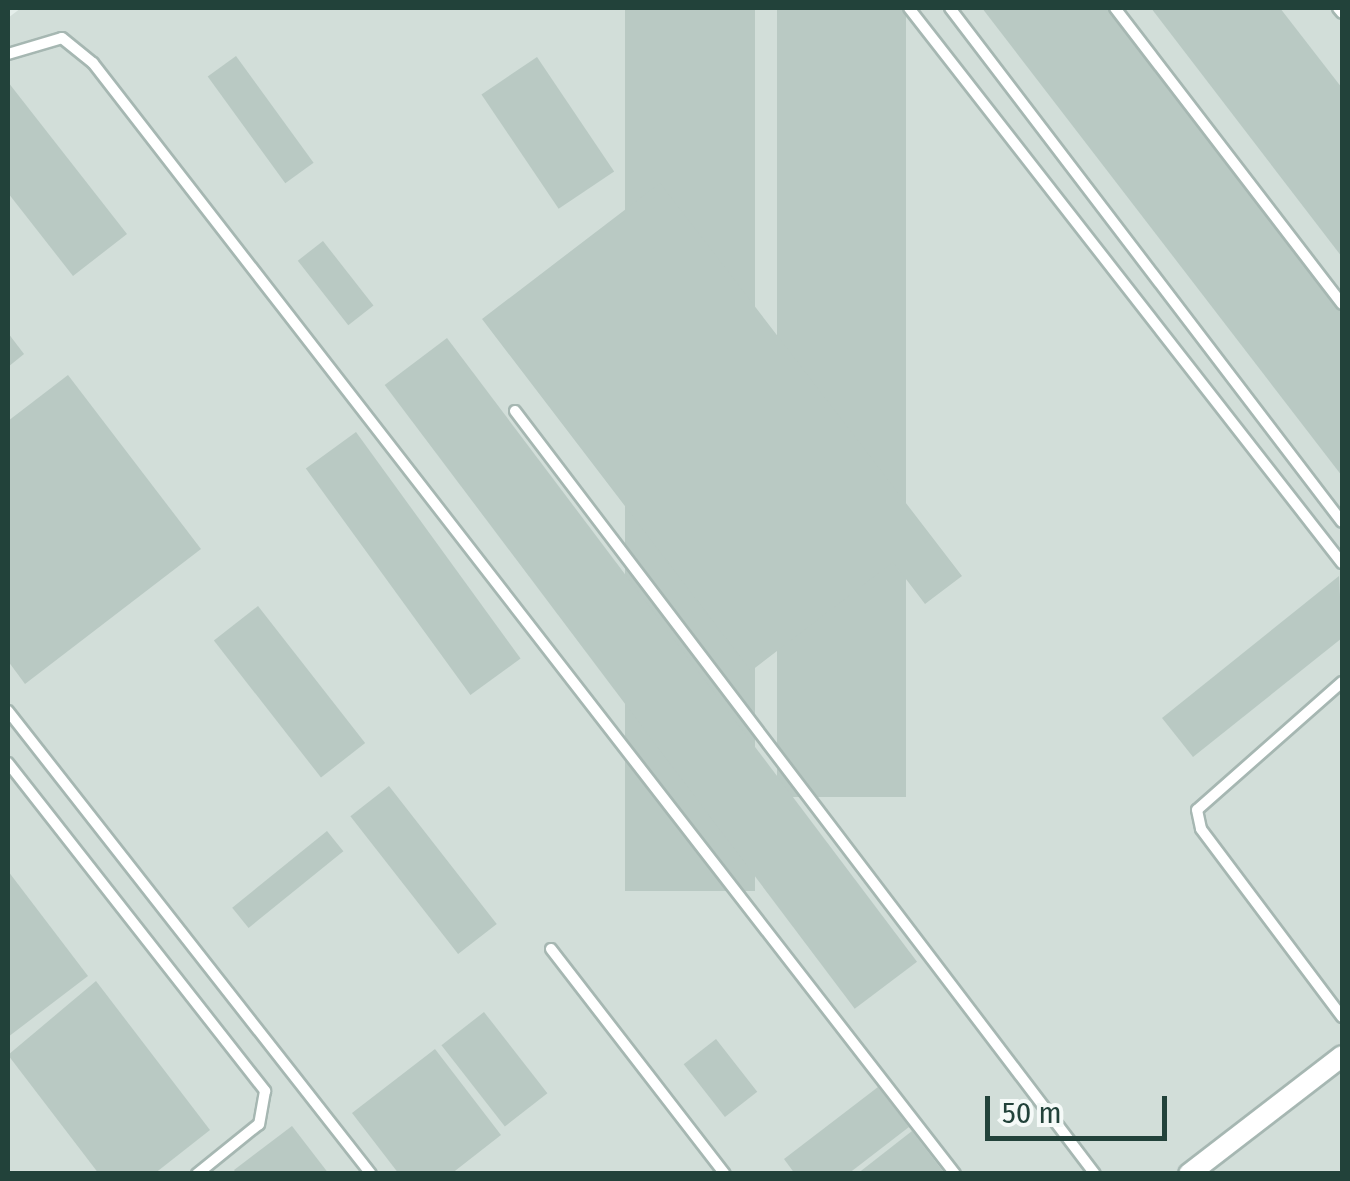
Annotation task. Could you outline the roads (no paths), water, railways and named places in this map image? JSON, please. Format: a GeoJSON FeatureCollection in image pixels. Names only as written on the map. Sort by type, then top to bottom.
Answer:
{"type":"FeatureCollection","features":[{"type":"Feature","properties":{"kind":"street"},"geometry":{"type":"LineString","coordinates":[[1189,1174],[1342,1056]]}},
{"type":"Feature","properties":{"kind":"lane"},"geometry":{"type":"LineString","coordinates":[[910,8],[1342,562]]}},
{"type":"Feature","properties":{"kind":"lane"},"geometry":{"type":"LineString","coordinates":[[950,8],[1342,522]]}},
{"type":"Feature","properties":{"kind":"lane"},"geometry":{"type":"LineString","coordinates":[[1115,8],[1342,304]]}},
{"type":"Feature","properties":{"kind":"lane"},"geometry":{"type":"LineString","coordinates":[[8,54],[62,38],[93,63],[955,1174]]}},
{"type":"Feature","properties":{"kind":"lane"},"geometry":{"type":"LineString","coordinates":[[515,411],[1095,1174]]}},
{"type":"Feature","properties":{"kind":"lane"},"geometry":{"type":"LineString","coordinates":[[1342,682],[1197,810],[1201,829],[1342,1017]]}},
{"type":"Feature","properties":{"kind":"lane"},"geometry":{"type":"LineString","coordinates":[[8,712],[371,1174]]}},
{"type":"Feature","properties":{"kind":"lane"},"geometry":{"type":"LineString","coordinates":[[8,763],[265,1090],[258,1124],[197,1174]]}},
{"type":"Feature","properties":{"kind":"lane"},"geometry":{"type":"LineString","coordinates":[[551,949],[725,1174]]}}]}
